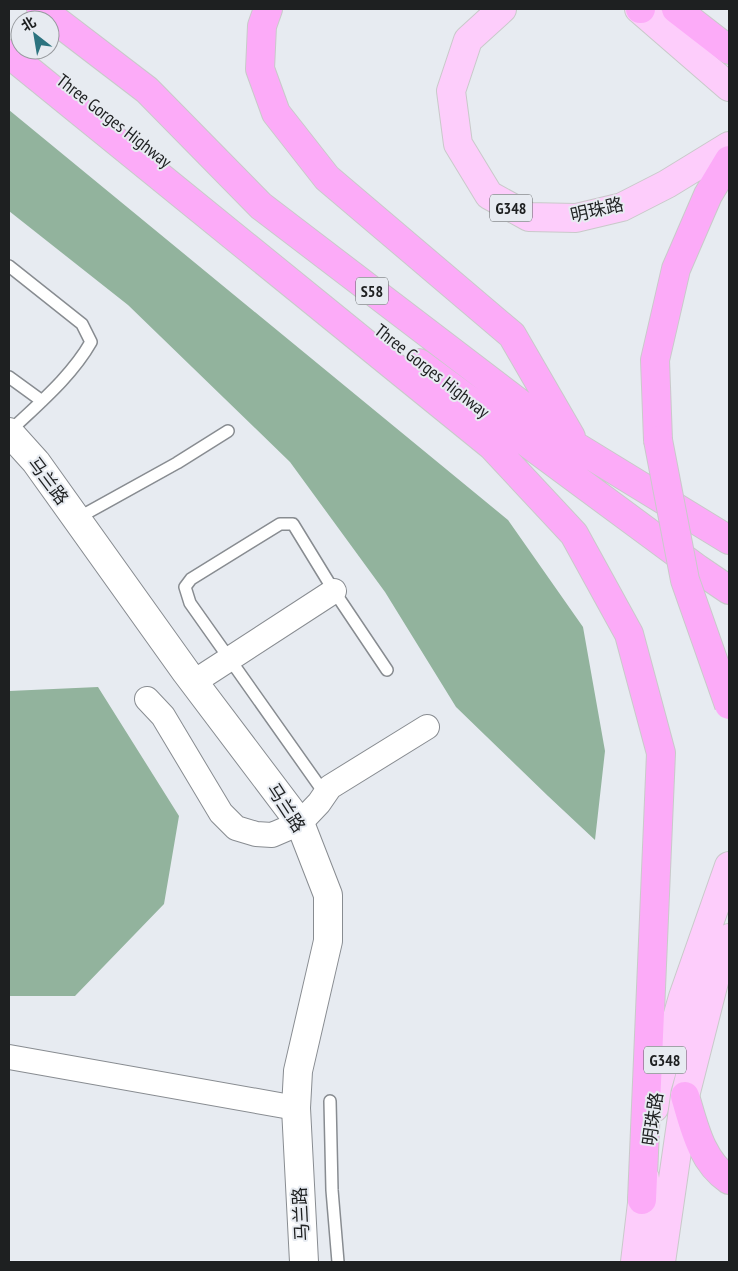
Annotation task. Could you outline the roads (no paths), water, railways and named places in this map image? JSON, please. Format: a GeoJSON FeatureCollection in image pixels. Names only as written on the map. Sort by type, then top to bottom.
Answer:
{"type":"FeatureCollection","features":[{"type":"Feature","properties":{"kind":"highway","name":"Three Gorges Highway"},"geometry":{"type":"LineString","coordinates":[[41,9],[147,90],[261,206],[577,447],[729,540]]}},
{"type":"Feature","properties":{"kind":"highway"},"geometry":{"type":"LineString","coordinates":[[268,9],[262,26],[260,69],[276,114],[327,178],[512,335],[577,447]]}},
{"type":"Feature","properties":{"kind":"highway"},"geometry":{"type":"LineString","coordinates":[[676,9],[729,50]]}},
{"type":"Feature","properties":{"kind":"highway"},"geometry":{"type":"LineString","coordinates":[[9,54],[492,446],[574,534],[629,634],[661,753],[642,1200]]}},
{"type":"Feature","properties":{"kind":"highway","name":"Three Gorges Highway"},"geometry":{"type":"LineString","coordinates":[[37,60],[445,383],[729,590]]}},
{"type":"Feature","properties":{"kind":"highway"},"geometry":{"type":"LineString","coordinates":[[729,160],[708,195],[676,269],[655,360],[658,440],[685,580],[729,705]]}},
{"type":"Feature","properties":{"kind":"highway"},"geometry":{"type":"LineString","coordinates":[[685,1096],[698,1140],[720,1173],[729,1180]]}},
{"type":"Feature","properties":{"kind":"main road","name":"明珠路"},"geometry":{"type":"LineString","coordinates":[[502,9],[468,40],[451,92],[458,144],[489,195],[529,218],[576,218],[622,207],[667,184],[729,146]]}},
{"type":"Feature","properties":{"kind":"main road"},"geometry":{"type":"LineString","coordinates":[[640,9],[729,87]]}},
{"type":"Feature","properties":{"kind":"main road","name":"明珠路"},"geometry":{"type":"LineString","coordinates":[[635,1262],[657,1087],[683,997],[729,866]]}},
{"type":"Feature","properties":{"kind":"main road","name":"明珠路"},"geometry":{"type":"LineString","coordinates":[[661,1262],[685,1096],[715,978],[729,938]]}},
{"type":"Feature","properties":{"kind":"street","name":"马兰路"},"geometry":{"type":"LineString","coordinates":[[9,432],[36,462],[194,682],[300,823],[328,895],[328,941],[298,1071],[296,1108],[304,1262]]}},
{"type":"Feature","properties":{"kind":"street"},"geometry":{"type":"LineString","coordinates":[[194,682],[334,591]]}},
{"type":"Feature","properties":{"kind":"street"},"geometry":{"type":"LineString","coordinates":[[147,698],[163,716],[221,813],[236,828],[256,834],[272,835],[300,823],[330,787],[427,727]]}},
{"type":"Feature","properties":{"kind":"street"},"geometry":{"type":"LineString","coordinates":[[9,1057],[296,1108]]}},
{"type":"Feature","properties":{"kind":"lane"},"geometry":{"type":"LineString","coordinates":[[9,266],[82,324],[91,342],[80,361],[9,432]]}},
{"type":"Feature","properties":{"kind":"lane"},"geometry":{"type":"LineString","coordinates":[[9,376],[42,400]]}},
{"type":"Feature","properties":{"kind":"lane"},"geometry":{"type":"LineString","coordinates":[[76,519],[177,463],[228,431]]}},
{"type":"Feature","properties":{"kind":"lane"},"geometry":{"type":"LineString","coordinates":[[325,794],[190,603],[185,587],[192,579],[280,524],[293,524],[334,591],[387,670]]}},
{"type":"Feature","properties":{"kind":"lane"},"geometry":{"type":"LineString","coordinates":[[330,1101],[332,1190],[338,1262]]}}]}
